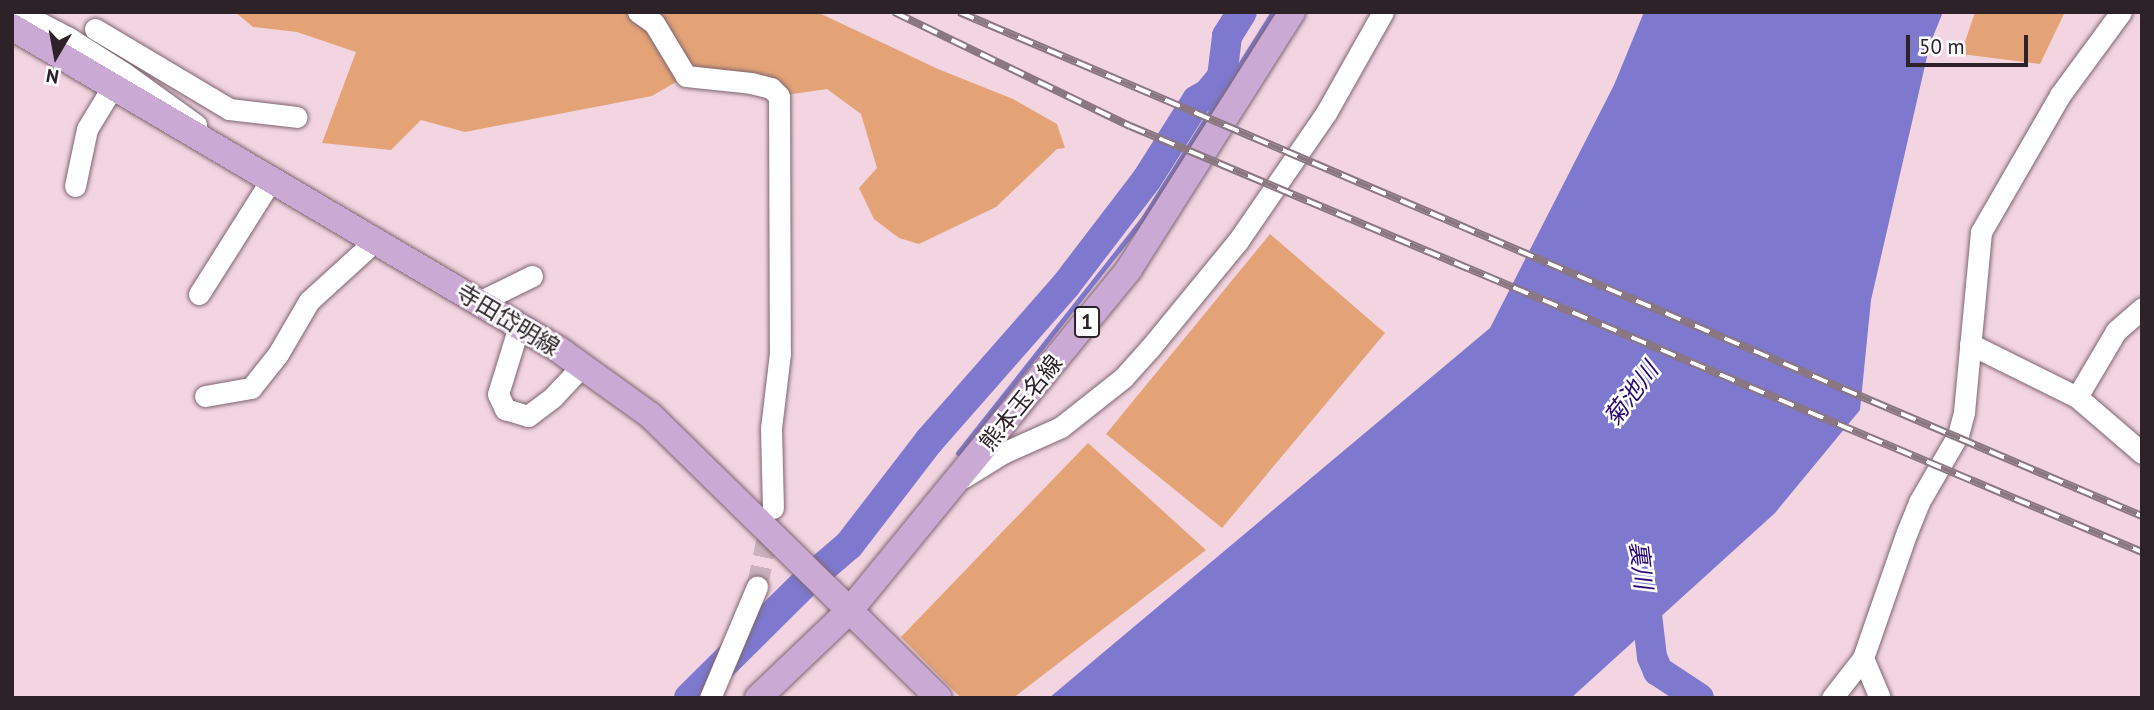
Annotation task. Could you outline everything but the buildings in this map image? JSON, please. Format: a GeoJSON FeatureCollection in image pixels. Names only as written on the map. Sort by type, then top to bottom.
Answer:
{"type":"FeatureCollection","features":[{"type":"Feature","properties":{"kind":"main road","name":"熊本玉名線"},"geometry":{"type":"LineString","coordinates":[[758,698],[851,609],[1129,269],[1292,12]]}},
{"type":"Feature","properties":{"kind":"main road","name":"寺田岱明線"},"geometry":{"type":"LineString","coordinates":[[14,24],[113,86],[519,326],[582,366],[650,415],[875,631],[939,698]]}},
{"type":"Feature","properties":{"kind":"street"},"geometry":{"type":"LineString","coordinates":[[638,12],[654,23],[686,75],[751,83],[771,88],[779,96],[780,353],[771,428],[773,508]]}},
{"type":"Feature","properties":{"kind":"street"},"geometry":{"type":"LineString","coordinates":[[959,480],[1003,453],[1061,426],[1123,378],[1238,242],[1326,113],[1384,12]]}},
{"type":"Feature","properties":{"kind":"street"},"geometry":{"type":"LineString","coordinates":[[1832,698],[1863,658],[1911,522],[1958,435],[1964,412],[1981,232],[2060,94],[2121,12]]}},
{"type":"Feature","properties":{"kind":"street"},"geometry":{"type":"LineString","coordinates":[[14,24],[47,19],[75,42],[190,119],[216,147]]}},
{"type":"Feature","properties":{"kind":"street"},"geometry":{"type":"LineString","coordinates":[[75,42],[95,20],[229,109],[297,117]]}},
{"type":"Feature","properties":{"kind":"street"},"geometry":{"type":"LineString","coordinates":[[75,186],[87,129],[113,86]]}},
{"type":"Feature","properties":{"kind":"street"},"geometry":{"type":"LineString","coordinates":[[199,294],[271,180]]}},
{"type":"Feature","properties":{"kind":"street"},"geometry":{"type":"LineString","coordinates":[[205,396],[251,388],[278,354],[309,301],[375,241]]}},
{"type":"Feature","properties":{"kind":"street"},"geometry":{"type":"LineString","coordinates":[[479,302],[532,276]]}},
{"type":"Feature","properties":{"kind":"street"},"geometry":{"type":"LineString","coordinates":[[2077,397],[2116,331],[2142,308]]}},
{"type":"Feature","properties":{"kind":"street"},"geometry":{"type":"LineString","coordinates":[[519,326],[498,394],[505,409],[528,416],[553,397],[582,366]]}},
{"type":"Feature","properties":{"kind":"street"},"geometry":{"type":"LineString","coordinates":[[1970,344],[2077,397],[2142,453]]}},
{"type":"Feature","properties":{"kind":"street"},"geometry":{"type":"LineString","coordinates":[[710,698],[757,587]]}},
{"type":"Feature","properties":{"kind":"street"},"geometry":{"type":"LineString","coordinates":[[1863,658],[1880,698]]}},
{"type":"Feature","properties":{"kind":"shaded area"},"geometry":{"type":"Polygon","coordinates":[[[235,12],[817,12],[938,69],[1013,99],[1057,124],[1065,148],[1057,149],[996,207],[919,244],[899,238],[874,219],[859,188],[877,168],[861,114],[827,89],[779,96],[686,76],[652,96],[465,132],[421,120],[391,150],[322,143],[356,52],[297,32],[253,27],[235,12]]]}},
{"type":"Feature","properties":{"kind":"shaded area"},"geometry":{"type":"Polygon","coordinates":[[[1975,12],[2065,12],[2040,64],[1961,54],[1975,12]]]}},
{"type":"Feature","properties":{"kind":"shaded area"},"geometry":{"type":"Polygon","coordinates":[[[1270,234],[1385,333],[1222,528],[1106,434],[1270,234]]]}},
{"type":"Feature","properties":{"kind":"shaded area"},"geometry":{"type":"Polygon","coordinates":[[[1088,443],[1206,550],[1013,698],[961,698],[901,637],[1088,443]]]}},
{"type":"Feature","properties":{"kind":"water","name":"菊池川"},"geometry":{"type":"Polygon","coordinates":[[[1644,12],[1943,12],[1930,44],[1871,300],[1860,410],[1775,513],[1571,698],[1049,698],[1490,328],[1614,85],[1644,12]]]}},
{"type":"Feature","properties":{"kind":"waterway"},"geometry":{"type":"LineString","coordinates":[[689,698],[807,581],[849,545],[929,441],[1066,285],[1147,179],[1197,100],[1208,94],[1222,77],[1227,36],[1242,12]]}},
{"type":"Feature","properties":{"kind":"waterway"},"geometry":{"type":"LineString","coordinates":[[958,453],[1142,220],[1273,12]]}},
{"type":"Feature","properties":{"kind":"waterway","name":"裏川"},"geometry":{"type":"LineString","coordinates":[[1644,589],[1652,657],[1658,671],[1699,698]]}},
{"type":"Feature","properties":{"kind":"tunnel"},"geometry":{"type":"LineString","coordinates":[[757,587],[771,520]]}},
{"type":"Feature","properties":{"kind":"railway"},"geometry":{"type":"LineString","coordinates":[[894,12],[1130,126],[2142,552]]}},
{"type":"Feature","properties":{"kind":"railway"},"geometry":{"type":"LineString","coordinates":[[959,12],[2142,516]]}}]}
